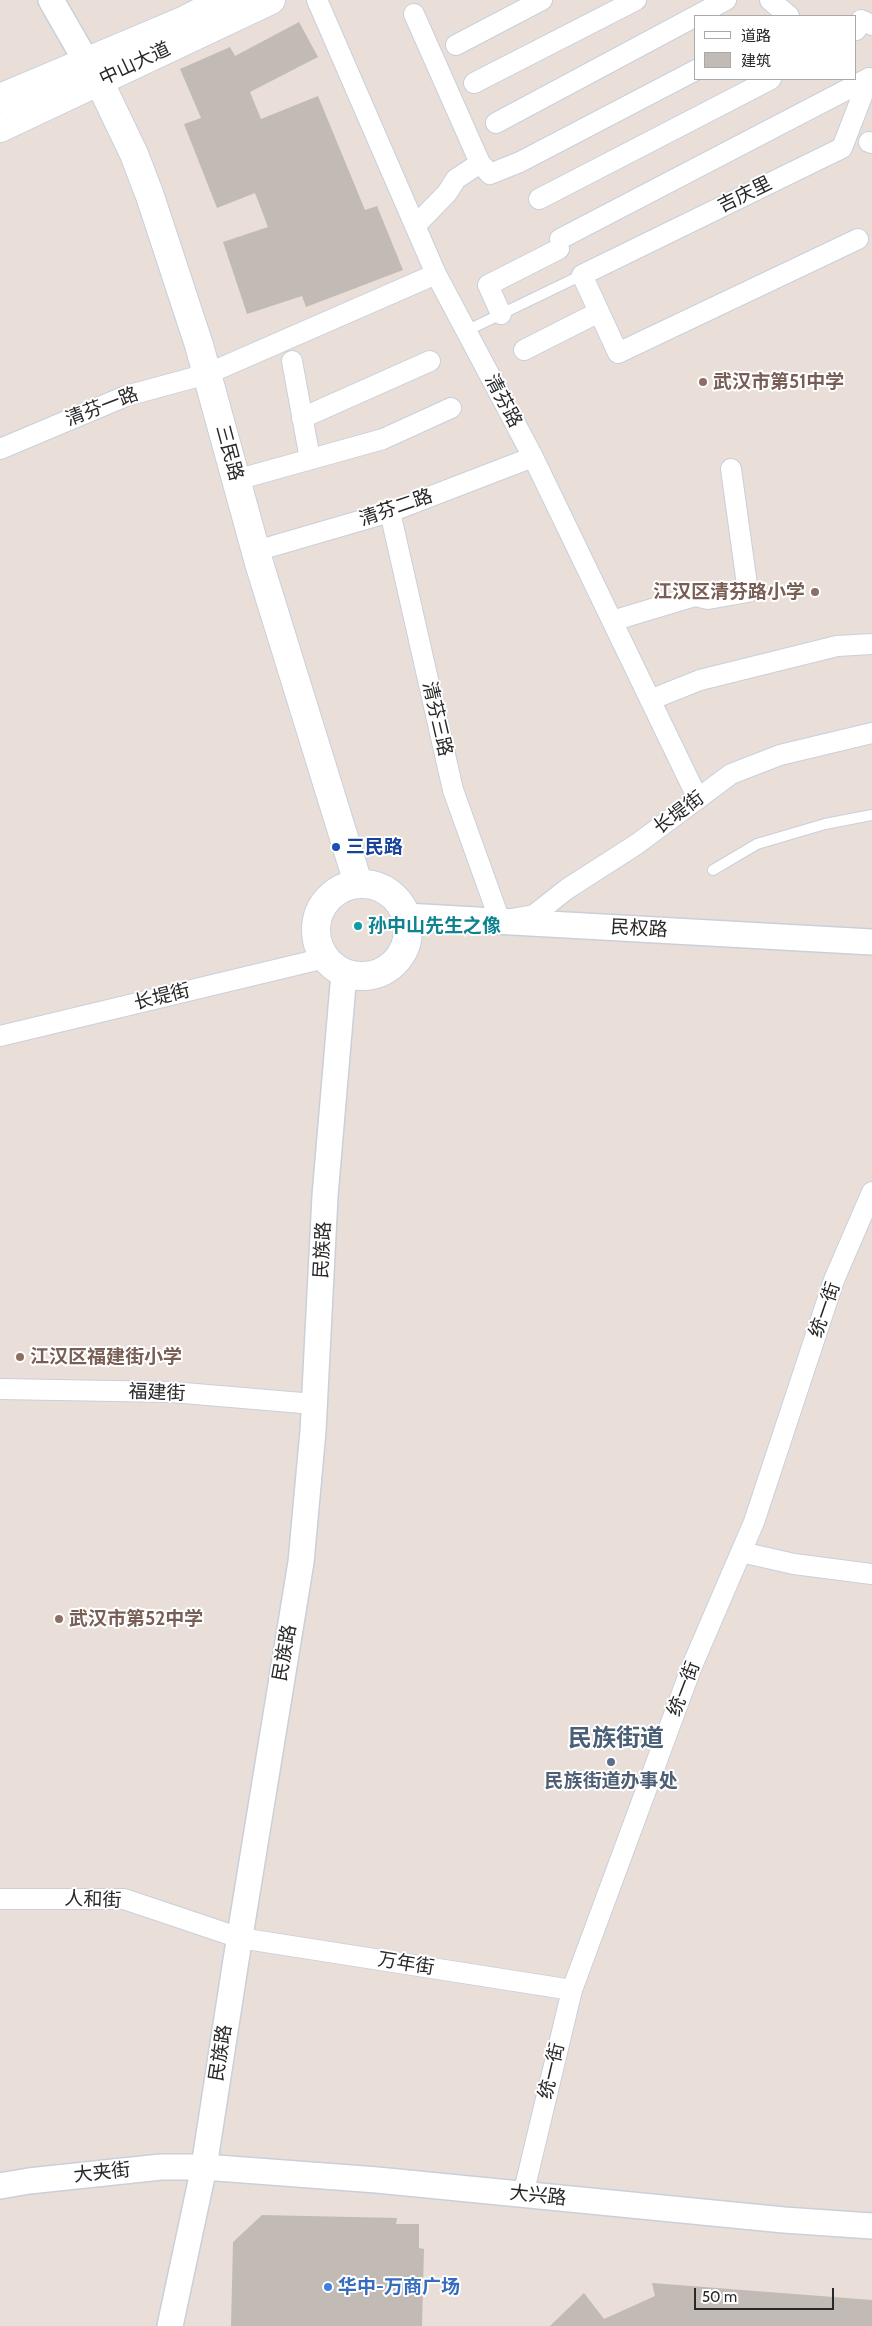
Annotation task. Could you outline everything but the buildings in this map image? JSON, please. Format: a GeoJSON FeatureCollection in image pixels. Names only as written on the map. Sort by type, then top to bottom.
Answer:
{"type":"FeatureCollection","features":[{"type":"Feature","properties":{"kind":"main road","name":"中山大道"},"geometry":{"type":"LineString","coordinates":[[0,128],[92,71],[224,0]]}},
{"type":"Feature","properties":{"kind":"main road","name":"中山大道"},"geometry":{"type":"LineString","coordinates":[[0,98],[92,71],[271,0]]}},
{"type":"Feature","properties":{"kind":"main road","name":"三民路"},"geometry":{"type":"LineString","coordinates":[[92,71],[134,154],[150,196],[207,374],[256,550],[358,883]]}},
{"type":"Feature","properties":{"kind":"main road"},"geometry":{"type":"LineString","coordinates":[[358,883],[370,884],[385,889],[401,903],[406,916],[409,927],[407,943],[399,958],[380,974],[364,977],[334,966],[317,943],[315,927],[318,912],[327,899],[343,887],[358,883]]}},
{"type":"Feature","properties":{"kind":"street"},"geometry":{"type":"LineString","coordinates":[[51,0],[92,71]]}},
{"type":"Feature","properties":{"kind":"street","name":"清芬路"},"geometry":{"type":"LineString","coordinates":[[317,0],[436,274],[533,457],[698,799]]}},
{"type":"Feature","properties":{"kind":"street"},"geometry":{"type":"LineString","coordinates":[[456,45],[542,0]]}},
{"type":"Feature","properties":{"kind":"street"},"geometry":{"type":"LineString","coordinates":[[474,83],[636,0]]}},
{"type":"Feature","properties":{"kind":"street"},"geometry":{"type":"LineString","coordinates":[[698,15],[726,0]]}},
{"type":"Feature","properties":{"kind":"street"},"geometry":{"type":"LineString","coordinates":[[770,0],[788,15]]}},
{"type":"Feature","properties":{"kind":"street"},"geometry":{"type":"LineString","coordinates":[[414,14],[480,163],[490,174],[520,162],[694,71]]}},
{"type":"Feature","properties":{"kind":"street"},"geometry":{"type":"LineString","coordinates":[[496,123],[694,17]]}},
{"type":"Feature","properties":{"kind":"street"},"geometry":{"type":"LineString","coordinates":[[857,28],[861,20],[872,25]]}},
{"type":"Feature","properties":{"kind":"street"},"geometry":{"type":"LineString","coordinates":[[501,314],[488,285],[866,77]]}},
{"type":"Feature","properties":{"kind":"street","name":"吉庆里"},"geometry":{"type":"LineString","coordinates":[[582,275],[842,148],[866,77]]}},
{"type":"Feature","properties":{"kind":"street"},"geometry":{"type":"LineString","coordinates":[[540,199],[769,80]]}},
{"type":"Feature","properties":{"kind":"street"},"geometry":{"type":"LineString","coordinates":[[415,226],[447,193],[456,179],[480,163]]}},
{"type":"Feature","properties":{"kind":"street"},"geometry":{"type":"LineString","coordinates":[[582,275],[618,353],[858,238]]}},
{"type":"Feature","properties":{"kind":"street","name":"清芬一路"},"geometry":{"type":"LineString","coordinates":[[0,449],[126,396],[207,374],[436,274]]}},
{"type":"Feature","properties":{"kind":"street"},"geometry":{"type":"LineString","coordinates":[[524,350],[599,312]]}},
{"type":"Feature","properties":{"kind":"street"},"geometry":{"type":"LineString","coordinates":[[292,361],[310,459]]}},
{"type":"Feature","properties":{"kind":"street"},"geometry":{"type":"LineString","coordinates":[[302,418],[430,361]]}},
{"type":"Feature","properties":{"kind":"street"},"geometry":{"type":"LineString","coordinates":[[236,480],[383,439],[451,408]]}},
{"type":"Feature","properties":{"kind":"street","name":"清芬二路"},"geometry":{"type":"LineString","coordinates":[[256,550],[390,512],[533,457]]}},
{"type":"Feature","properties":{"kind":"street"},"geometry":{"type":"LineString","coordinates":[[612,621],[694,596],[708,598],[748,592],[731,469]]}},
{"type":"Feature","properties":{"kind":"street","name":"清芬三路"},"geometry":{"type":"LineString","coordinates":[[390,512],[454,790],[500,921]]}},
{"type":"Feature","properties":{"kind":"street"},"geometry":{"type":"LineString","coordinates":[[650,700],[710,678],[838,646],[872,644]]}},
{"type":"Feature","properties":{"kind":"street","name":"长堤街"},"geometry":{"type":"LineString","coordinates":[[500,921],[534,914],[567,889],[637,844],[732,774],[780,755],[872,733]]}},
{"type":"Feature","properties":{"kind":"street","name":"民权路"},"geometry":{"type":"LineString","coordinates":[[406,916],[872,942]]}},
{"type":"Feature","properties":{"kind":"street","name":"长堤街"},"geometry":{"type":"LineString","coordinates":[[0,1036],[334,966]]}},
{"type":"Feature","properties":{"kind":"street","name":"民族路"},"geometry":{"type":"LineString","coordinates":[[170,2326],[204,2167],[300,1562],[314,1404],[334,966]]}},
{"type":"Feature","properties":{"kind":"street","name":"统一街"},"geometry":{"type":"LineString","coordinates":[[523,2195],[572,1990],[688,1675],[754,1522],[834,1280],[872,1192]]}},
{"type":"Feature","properties":{"kind":"street","name":"福建街"},"geometry":{"type":"LineString","coordinates":[[0,1389],[172,1392],[314,1404]]}},
{"type":"Feature","properties":{"kind":"street"},"geometry":{"type":"LineString","coordinates":[[741,1552],[794,1564],[872,1574]]}},
{"type":"Feature","properties":{"kind":"street","name":"人和街"},"geometry":{"type":"LineString","coordinates":[[0,1898],[124,1899],[240,1938]]}},
{"type":"Feature","properties":{"kind":"street","name":"万年街"},"geometry":{"type":"LineString","coordinates":[[240,1938],[572,1990]]}},
{"type":"Feature","properties":{"kind":"street","name":"大夹街"},"geometry":{"type":"LineString","coordinates":[[0,2186],[29,2181],[161,2167],[204,2167]]}},
{"type":"Feature","properties":{"kind":"street","name":"大兴路"},"geometry":{"type":"LineString","coordinates":[[204,2167],[784,2220],[872,2226]]}},
{"type":"Feature","properties":{"kind":"lane"},"geometry":{"type":"LineString","coordinates":[[466,331],[582,275]]}},
{"type":"Feature","properties":{"kind":"lane"},"geometry":{"type":"LineString","coordinates":[[713,870],[756,844],[824,824],[872,816]]}},
{"type":"Feature","properties":{"kind":"place","name":"武汉市第51中学"},"geometry":{"type":"Point","coordinates":[703,382]}},
{"type":"Feature","properties":{"kind":"place","name":"江汉区清芬路小学"},"geometry":{"type":"Point","coordinates":[815,592]}},
{"type":"Feature","properties":{"kind":"place","name":"三民路"},"geometry":{"type":"Point","coordinates":[336,847]}},
{"type":"Feature","properties":{"kind":"place","name":"孙中山先生之像"},"geometry":{"type":"Point","coordinates":[358,926]}},
{"type":"Feature","properties":{"kind":"place","name":"江汉区福建街小学"},"geometry":{"type":"Point","coordinates":[20,1357]}},
{"type":"Feature","properties":{"kind":"place","name":"武汉市第52中学"},"geometry":{"type":"Point","coordinates":[59,1619]}},
{"type":"Feature","properties":{"kind":"place","name":"民族街道办事处"},"geometry":{"type":"Point","coordinates":[611,1762]}},
{"type":"Feature","properties":{"kind":"place","name":"华中-万商广场"},"geometry":{"type":"Point","coordinates":[328,2287]}},
{"type":"Feature","properties":{"kind":"district","name":"民族街道"},"geometry":{"type":"Point","coordinates":[616,1739]}}]}
